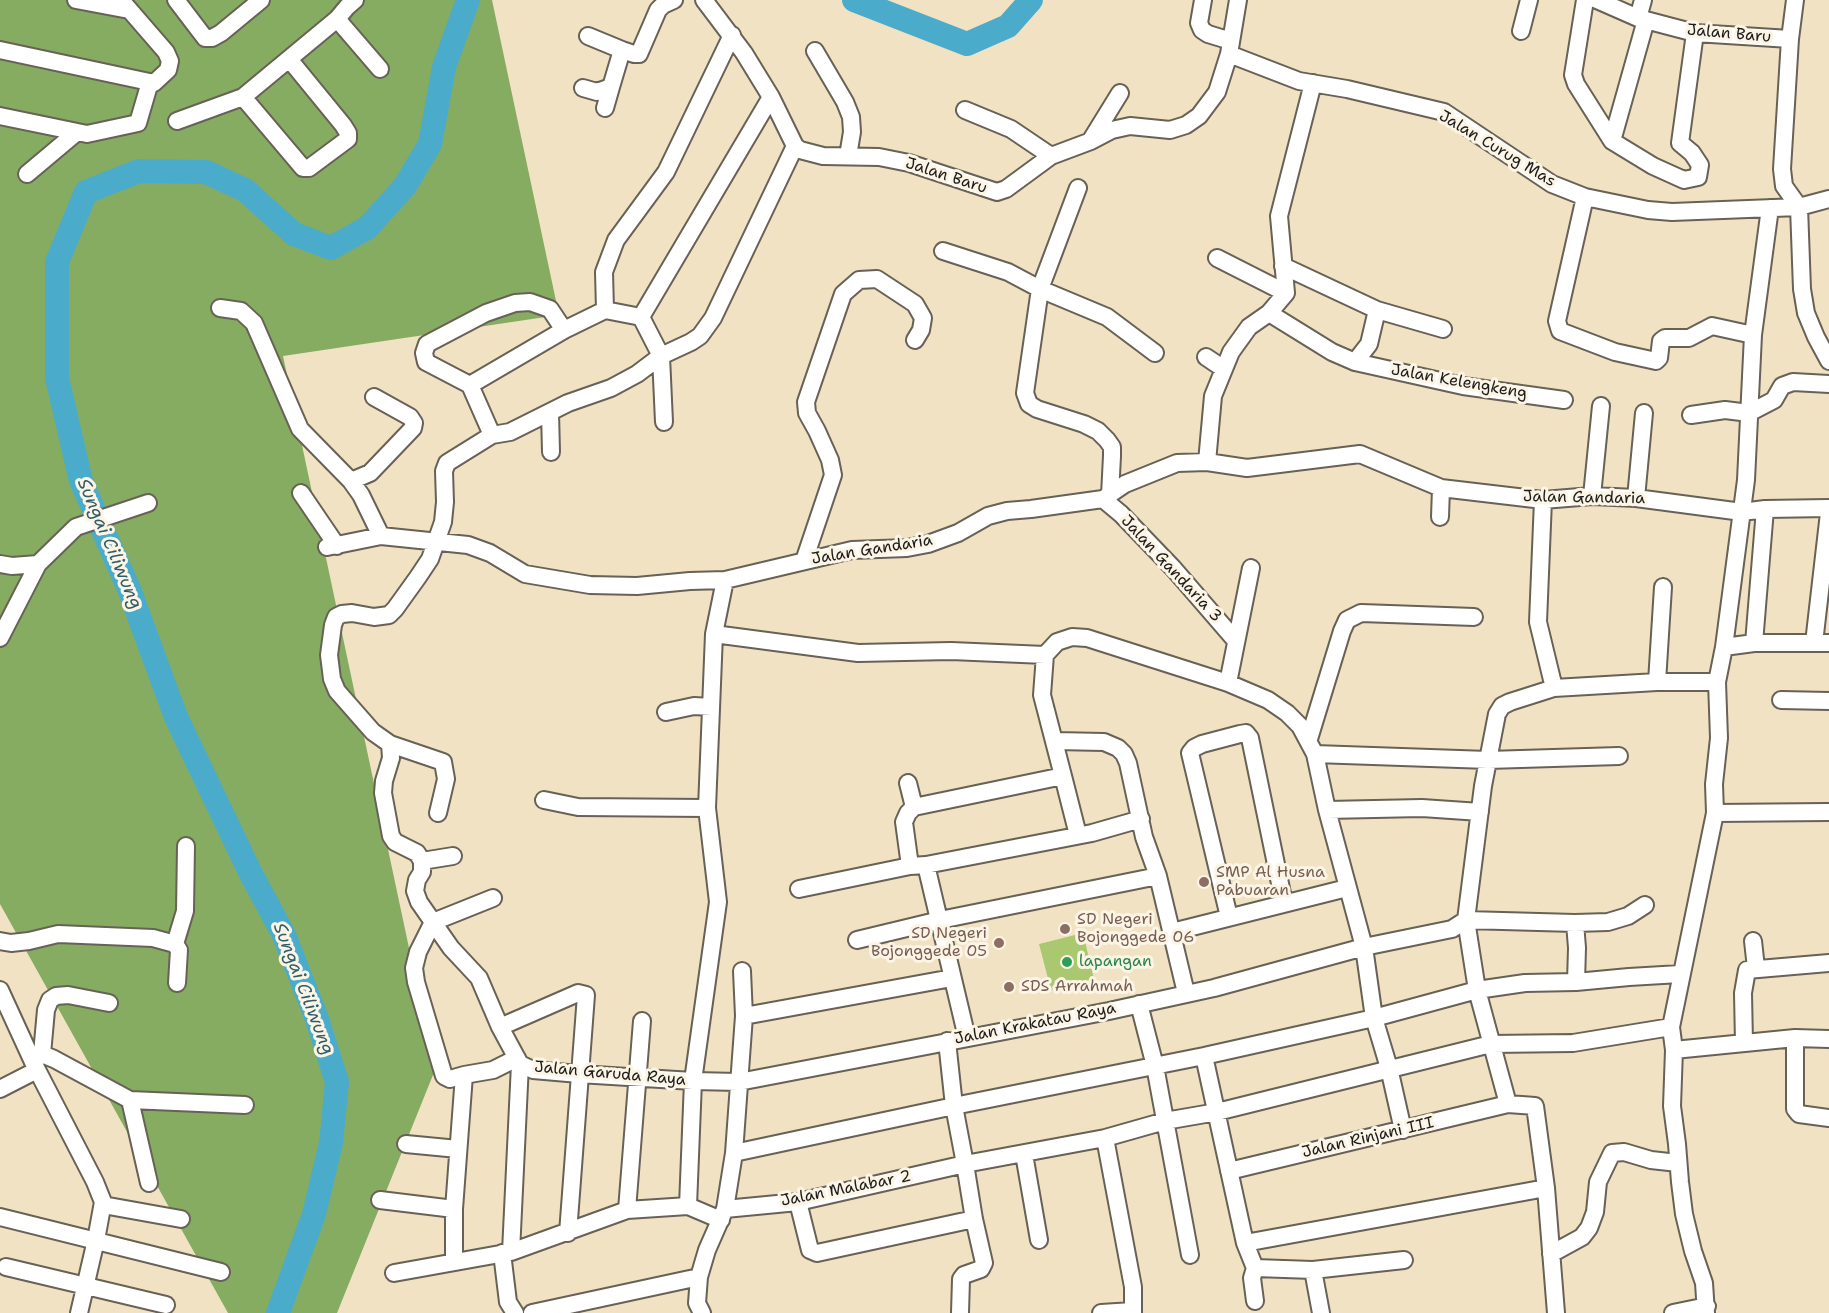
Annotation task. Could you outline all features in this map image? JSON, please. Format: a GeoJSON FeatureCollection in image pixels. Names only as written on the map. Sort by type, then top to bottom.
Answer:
{"type":"FeatureCollection","features":[{"type":"Feature","properties":{"kind":"street"},"geometry":{"type":"LineString","coordinates":[[0,50],[154,83],[170,68],[166,52],[125,5],[76,0]]}},
{"type":"Feature","properties":{"kind":"street"},"geometry":{"type":"LineString","coordinates":[[176,0],[205,38],[212,38],[222,33],[261,0]]}},
{"type":"Feature","properties":{"kind":"street"},"geometry":{"type":"LineString","coordinates":[[588,36],[622,50],[639,54],[658,10],[674,0]]}},
{"type":"Feature","properties":{"kind":"street"},"geometry":{"type":"LineString","coordinates":[[438,813],[446,779],[442,762],[390,744],[373,732],[337,691],[330,668],[330,634],[336,617],[342,614],[352,613],[374,617],[389,615],[430,559],[443,522],[444,471],[447,463],[492,435],[510,432],[550,412],[611,388],[637,374],[661,356],[700,336],[713,318],[795,146],[771,97],[732,36],[704,0]]}},
{"type":"Feature","properties":{"kind":"street","name":"Jalan Curug Mas"},"geometry":{"type":"LineString","coordinates":[[1203,0],[1199,23],[1202,30],[1230,47],[1299,81],[1347,89],[1444,112],[1552,184],[1585,197],[1648,210],[1672,212],[1798,207],[1829,199]]}},
{"type":"Feature","properties":{"kind":"street","name":"Jalan Baru"},"geometry":{"type":"LineString","coordinates":[[795,146],[800,150],[823,156],[879,158],[909,163],[997,192],[1015,184],[1047,153],[1091,141],[1112,130],[1130,126],[1170,130],[1186,125],[1199,116],[1216,92],[1230,47],[1238,0]]}},
{"type":"Feature","properties":{"kind":"street"},"geometry":{"type":"LineString","coordinates":[[1521,31],[1529,0]]}},
{"type":"Feature","properties":{"kind":"street"},"geometry":{"type":"LineString","coordinates":[[1585,0],[1573,75],[1576,84],[1612,141],[1653,166],[1684,180],[1698,177],[1700,165],[1692,153],[1680,143],[1695,33]]}},
{"type":"Feature","properties":{"kind":"street","name":"Jalan Baru"},"geometry":{"type":"LineString","coordinates":[[1597,0],[1642,19],[1695,33],[1790,39],[1795,0]]}},
{"type":"Feature","properties":{"kind":"street"},"geometry":{"type":"LineString","coordinates":[[1612,141],[1642,19],[1643,0]]}},
{"type":"Feature","properties":{"kind":"street"},"geometry":{"type":"LineString","coordinates":[[177,121],[243,97],[345,6],[380,69]]}},
{"type":"Feature","properties":{"kind":"street"},"geometry":{"type":"LineString","coordinates":[[605,310],[604,272],[616,240],[666,172],[732,36]]}},
{"type":"Feature","properties":{"kind":"street"},"geometry":{"type":"LineString","coordinates":[[1790,39],[1782,169],[1784,186],[1798,207],[1802,289],[1806,313],[1829,361]]}},
{"type":"Feature","properties":{"kind":"street"},"geometry":{"type":"LineString","coordinates":[[605,108],[622,50]]}},
{"type":"Feature","properties":{"kind":"street"},"geometry":{"type":"LineString","coordinates":[[815,51],[845,102],[851,117],[848,156]]}},
{"type":"Feature","properties":{"kind":"street"},"geometry":{"type":"LineString","coordinates":[[243,97],[303,168],[309,168],[348,139],[348,133],[343,125],[289,58]]}},
{"type":"Feature","properties":{"kind":"street"},"geometry":{"type":"LineString","coordinates":[[0,116],[87,134],[138,123],[150,82]]}},
{"type":"Feature","properties":{"kind":"street"},"geometry":{"type":"LineString","coordinates":[[1207,462],[1213,396],[1224,369],[1232,352],[1249,327],[1269,313],[1286,293],[1280,216],[1313,83]]}},
{"type":"Feature","properties":{"kind":"street"},"geometry":{"type":"LineString","coordinates":[[583,88],[597,92],[611,87]]}},
{"type":"Feature","properties":{"kind":"street"},"geometry":{"type":"LineString","coordinates":[[1091,141],[1120,93]]}},
{"type":"Feature","properties":{"kind":"street"},"geometry":{"type":"LineString","coordinates":[[641,317],[771,97]]}},
{"type":"Feature","properties":{"kind":"street"},"geometry":{"type":"LineString","coordinates":[[965,110],[1011,129],[1047,153]]}},
{"type":"Feature","properties":{"kind":"street"},"geometry":{"type":"LineString","coordinates":[[27,174],[77,132]]}},
{"type":"Feature","properties":{"kind":"street"},"geometry":{"type":"LineString","coordinates":[[1078,188],[1040,289],[1025,393],[1029,404],[1037,409],[1084,424],[1098,431],[1107,440],[1112,447],[1107,497]]}},
{"type":"Feature","properties":{"kind":"street"},"geometry":{"type":"LineString","coordinates":[[1585,197],[1557,321],[1560,331],[1615,352],[1656,361],[1659,358],[1661,341],[1665,338],[1689,338],[1712,326],[1753,335]]}},
{"type":"Feature","properties":{"kind":"street"},"geometry":{"type":"LineString","coordinates":[[1673,1313],[1690,1308],[1708,1310],[1704,1283],[1684,1214],[1672,1106],[1674,1050],[1671,1027],[1714,813],[1714,784],[1719,738],[1717,682],[1724,647],[1746,480],[1753,335],[1770,208]]}},
{"type":"Feature","properties":{"kind":"street"},"geometry":{"type":"LineString","coordinates":[[943,251],[1008,272],[1040,289],[1107,317],[1155,352]]}},
{"type":"Feature","properties":{"kind":"street"},"geometry":{"type":"LineString","coordinates":[[1217,258],[1286,293]]}},
{"type":"Feature","properties":{"kind":"street"},"geometry":{"type":"LineString","coordinates":[[1283,266],[1377,310],[1443,329]]}},
{"type":"Feature","properties":{"kind":"street"},"geometry":{"type":"LineString","coordinates":[[804,561],[833,475],[830,460],[818,431],[807,413],[806,402],[843,294],[859,280],[877,279],[915,304],[922,318],[921,330],[915,340]]}},
{"type":"Feature","properties":{"kind":"street"},"geometry":{"type":"LineString","coordinates":[[492,435],[470,385],[426,362],[424,354],[427,344],[486,313],[515,303],[530,302],[550,309],[564,330]]}},
{"type":"Feature","properties":{"kind":"street"},"geometry":{"type":"LineString","coordinates":[[220,308],[241,311],[254,323],[300,429],[351,480],[381,536]]}},
{"type":"Feature","properties":{"kind":"street"},"geometry":{"type":"LineString","coordinates":[[470,385],[564,330],[605,310],[641,317]]}},
{"type":"Feature","properties":{"kind":"street"},"geometry":{"type":"LineString","coordinates":[[1355,362],[1369,344],[1377,310]]}},
{"type":"Feature","properties":{"kind":"street","name":"Jalan Kelengkeng"},"geometry":{"type":"LineString","coordinates":[[1269,313],[1332,352],[1355,362],[1463,386],[1564,400]]}},
{"type":"Feature","properties":{"kind":"street"},"geometry":{"type":"LineString","coordinates":[[641,317],[661,356],[664,422]]}},
{"type":"Feature","properties":{"kind":"street"},"geometry":{"type":"LineString","coordinates":[[1206,357],[1224,369]]}},
{"type":"Feature","properties":{"kind":"street"},"geometry":{"type":"LineString","coordinates":[[1691,415],[1725,411],[1749,413],[1774,400],[1782,386],[1793,382],[1829,384]]}},
{"type":"Feature","properties":{"kind":"street"},"geometry":{"type":"LineString","coordinates":[[351,480],[370,473],[413,428],[414,423],[410,417],[374,397]]}},
{"type":"Feature","properties":{"kind":"street"},"geometry":{"type":"LineString","coordinates":[[1592,496],[1601,406]]}},
{"type":"Feature","properties":{"kind":"street"},"geometry":{"type":"LineString","coordinates":[[550,412],[551,452]]}},
{"type":"Feature","properties":{"kind":"street"},"geometry":{"type":"LineString","coordinates":[[1636,498],[1644,413]]}},
{"type":"Feature","properties":{"kind":"street","name":"Jalan Gandaria"},"geometry":{"type":"LineString","coordinates":[[301,493],[332,547],[381,536],[437,541],[468,545],[490,553],[525,574],[590,585],[638,586],[725,580],[852,550],[907,548],[928,544],[958,533],[988,516],[1006,511],[1031,510],[1107,497],[1125,484],[1177,462],[1207,462],[1247,468],[1360,454],[1440,488],[1543,500],[1592,496],[1636,498],[1742,512],[1765,509],[1829,508]]}},
{"type":"Feature","properties":{"kind":"street"},"geometry":{"type":"LineString","coordinates":[[1440,488],[1440,517]]}},
{"type":"Feature","properties":{"kind":"street","name":"Jalan Gandaria 3"},"geometry":{"type":"LineString","coordinates":[[1107,497],[1236,641]]}},
{"type":"Feature","properties":{"kind":"street"},"geometry":{"type":"LineString","coordinates":[[1543,500],[1538,622],[1554,688]]}},
{"type":"Feature","properties":{"kind":"street"},"geometry":{"type":"LineString","coordinates":[[0,638],[38,564],[76,527],[148,503]]}},
{"type":"Feature","properties":{"kind":"street"},"geometry":{"type":"LineString","coordinates":[[1754,643],[1765,509]]}},
{"type":"Feature","properties":{"kind":"street"},"geometry":{"type":"LineString","coordinates":[[1724,647],[1754,643],[1821,643],[1829,513]]}},
{"type":"Feature","properties":{"kind":"street"},"geometry":{"type":"LineString","coordinates":[[0,564],[12,566],[38,564]]}},
{"type":"Feature","properties":{"kind":"street"},"geometry":{"type":"LineString","coordinates":[[1228,683],[1251,568]]}},
{"type":"Feature","properties":{"kind":"street"},"geometry":{"type":"LineString","coordinates":[[688,1206],[693,1081],[718,902],[707,808],[714,634],[725,580]]}},
{"type":"Feature","properties":{"kind":"street"},"geometry":{"type":"LineString","coordinates":[[1656,682],[1663,587]]}},
{"type":"Feature","properties":{"kind":"street"},"geometry":{"type":"LineString","coordinates":[[1312,746],[1342,631],[1347,620],[1361,613],[1474,617]]}},
{"type":"Feature","properties":{"kind":"street"},"geometry":{"type":"LineString","coordinates":[[714,634],[858,653],[951,651],[1045,655]]}},
{"type":"Feature","properties":{"kind":"street"},"geometry":{"type":"LineString","coordinates":[[1078,835],[1042,695],[1045,655],[1057,642],[1072,637],[1087,638],[1228,683],[1268,700],[1287,712],[1300,726],[1312,746],[1364,947],[1374,1018],[1389,1068],[1403,1130]]}},
{"type":"Feature","properties":{"kind":"street"},"geometry":{"type":"LineString","coordinates":[[1556,1313],[1546,1188],[1535,1106],[1508,1104],[1476,990],[1466,920],[1480,812],[1497,714],[1502,706],[1510,702],[1554,688],[1656,682],[1717,682]]}},
{"type":"Feature","properties":{"kind":"street"},"geometry":{"type":"LineString","coordinates":[[1781,700],[1829,701]]}},
{"type":"Feature","properties":{"kind":"street"},"geometry":{"type":"LineString","coordinates":[[666,712],[694,706],[711,707]]}},
{"type":"Feature","properties":{"kind":"street"},"geometry":{"type":"LineString","coordinates":[[1229,916],[1190,753],[1202,744],[1240,734],[1246,733],[1250,738],[1284,903]]}},
{"type":"Feature","properties":{"kind":"street"},"geometry":{"type":"LineString","coordinates":[[1054,741],[1104,742],[1118,748],[1128,763],[1144,837],[1158,876],[1186,993]]}},
{"type":"Feature","properties":{"kind":"street"},"geometry":{"type":"LineString","coordinates":[[390,744],[391,758],[383,793],[388,826],[395,842],[417,854],[422,861],[453,856]]}},
{"type":"Feature","properties":{"kind":"street"},"geometry":{"type":"LineString","coordinates":[[1312,746],[1488,760],[1619,756]]}},
{"type":"Feature","properties":{"kind":"street"},"geometry":{"type":"LineString","coordinates":[[967,1038],[939,920],[904,822],[914,807],[1063,776]]}},
{"type":"Feature","properties":{"kind":"street"},"geometry":{"type":"LineString","coordinates":[[908,783],[914,807]]}},
{"type":"Feature","properties":{"kind":"street"},"geometry":{"type":"LineString","coordinates":[[544,801],[578,807],[707,808]]}},
{"type":"Feature","properties":{"kind":"street"},"geometry":{"type":"LineString","coordinates":[[1327,810],[1422,808],[1480,812]]}},
{"type":"Feature","properties":{"kind":"street"},"geometry":{"type":"LineString","coordinates":[[1714,813],[1829,812]]}},
{"type":"Feature","properties":{"kind":"street"},"geometry":{"type":"LineString","coordinates":[[799,889],[1078,835],[1140,819]]}},
{"type":"Feature","properties":{"kind":"street"},"geometry":{"type":"LineString","coordinates":[[175,944],[184,911],[186,846]]}},
{"type":"Feature","properties":{"kind":"street","name":"Jalan Garuda Raya"},"geometry":{"type":"LineString","coordinates":[[422,861],[422,872],[417,880],[415,891],[419,902],[451,948],[479,978],[500,1028],[518,1061],[533,1070],[739,1082]]}},
{"type":"Feature","properties":{"kind":"street"},"geometry":{"type":"LineString","coordinates":[[857,940],[939,920],[1158,876]]}},
{"type":"Feature","properties":{"kind":"street"},"geometry":{"type":"LineString","coordinates":[[1172,932],[1347,888]]}},
{"type":"Feature","properties":{"kind":"street"},"geometry":{"type":"LineString","coordinates":[[493,898],[433,922],[418,952],[414,968],[416,982],[444,1076],[450,1079],[493,1070],[518,1061],[506,1253],[508,1302],[515,1313]]}},
{"type":"Feature","properties":{"kind":"street"},"geometry":{"type":"LineString","coordinates":[[1466,920],[1608,922],[1628,916],[1645,905]]}},
{"type":"Feature","properties":{"kind":"street","name":"Jalan Krakatau Raya"},"geometry":{"type":"LineString","coordinates":[[739,1082],[1214,988],[1364,947],[1452,929],[1466,920]]}},
{"type":"Feature","properties":{"kind":"street"},"geometry":{"type":"LineString","coordinates":[[1575,923],[1576,982]]}},
{"type":"Feature","properties":{"kind":"street"},"geometry":{"type":"LineString","coordinates":[[0,941],[11,943],[58,934],[153,938],[175,944],[179,950],[177,983]]}},
{"type":"Feature","properties":{"kind":"street"},"geometry":{"type":"LineString","coordinates":[[1753,941],[1756,968]]}},
{"type":"Feature","properties":{"kind":"street"},"geometry":{"type":"LineString","coordinates":[[1744,1043],[1744,979],[1747,970],[1829,963]]}},
{"type":"Feature","properties":{"kind":"street"},"geometry":{"type":"LineString","coordinates":[[697,1310],[699,1276],[707,1250],[723,1215],[734,1153],[744,1016],[742,971]]}},
{"type":"Feature","properties":{"kind":"street"},"geometry":{"type":"LineString","coordinates":[[734,1153],[1204,1056],[1374,1018],[1476,990],[1525,984],[1680,974]]}},
{"type":"Feature","properties":{"kind":"street"},"geometry":{"type":"LineString","coordinates":[[744,1016],[952,978]]}},
{"type":"Feature","properties":{"kind":"street"},"geometry":{"type":"LineString","coordinates":[[0,990],[38,1062],[95,1182],[103,1205],[79,1313]]}},
{"type":"Feature","properties":{"kind":"street"},"geometry":{"type":"LineString","coordinates":[[500,1028],[578,993],[586,995],[568,1233]]}},
{"type":"Feature","properties":{"kind":"street"},"geometry":{"type":"LineString","coordinates":[[38,1062],[46,1010],[50,1000],[56,996],[68,995],[109,1003]]}},
{"type":"Feature","properties":{"kind":"street"},"geometry":{"type":"LineString","coordinates":[[1139,1004],[1155,1066],[1190,1255]]}},
{"type":"Feature","properties":{"kind":"street"},"geometry":{"type":"LineString","coordinates":[[627,1210],[642,1021]]}},
{"type":"Feature","properties":{"kind":"street","name":"Jalan Malabar 2"},"geometry":{"type":"LineString","coordinates":[[723,1215],[798,1202],[966,1164],[1105,1138],[1165,1121],[1217,1112],[1491,1044],[1573,1043],[1671,1027]]}},
{"type":"Feature","properties":{"kind":"street"},"geometry":{"type":"LineString","coordinates":[[1795,1038],[1795,1109],[1798,1114],[1829,1118]]}},
{"type":"Feature","properties":{"kind":"street"},"geometry":{"type":"LineString","coordinates":[[1674,1050],[1795,1038],[1829,1039]]}},
{"type":"Feature","properties":{"kind":"street"},"geometry":{"type":"LineString","coordinates":[[947,1041],[954,1106],[984,1263],[981,1269],[964,1275],[960,1279],[960,1313]]}},
{"type":"Feature","properties":{"kind":"street"},"geometry":{"type":"LineString","coordinates":[[1204,1056],[1245,1243],[1255,1268],[1252,1278],[1254,1301]]}},
{"type":"Feature","properties":{"kind":"street"},"geometry":{"type":"LineString","coordinates":[[0,1089],[38,1062],[69,1066],[93,1082],[130,1100],[245,1105]]}},
{"type":"Feature","properties":{"kind":"street"},"geometry":{"type":"LineString","coordinates":[[454,1262],[454,1209],[464,1075]]}},
{"type":"Feature","properties":{"kind":"street"},"geometry":{"type":"LineString","coordinates":[[130,1100],[149,1183]]}},
{"type":"Feature","properties":{"kind":"street","name":"Jalan Rinjani III"},"geometry":{"type":"LineString","coordinates":[[1228,1171],[1508,1104]]}},
{"type":"Feature","properties":{"kind":"street"},"geometry":{"type":"LineString","coordinates":[[1101,1313],[1133,1312],[1133,1287],[1105,1138]]}},
{"type":"Feature","properties":{"kind":"street"},"geometry":{"type":"LineString","coordinates":[[406,1144],[458,1149]]}},
{"type":"Feature","properties":{"kind":"street"},"geometry":{"type":"LineString","coordinates":[[1551,1254],[1582,1237],[1589,1228],[1595,1212],[1598,1182],[1612,1153],[1624,1152],[1651,1160],[1678,1163]]}},
{"type":"Feature","properties":{"kind":"street"},"geometry":{"type":"LineString","coordinates":[[1024,1154],[1039,1240]]}},
{"type":"Feature","properties":{"kind":"street"},"geometry":{"type":"LineString","coordinates":[[1245,1243],[1546,1188]]}},
{"type":"Feature","properties":{"kind":"street"},"geometry":{"type":"LineString","coordinates":[[380,1200],[454,1209]]}},
{"type":"Feature","properties":{"kind":"street"},"geometry":{"type":"LineString","coordinates":[[798,1202],[810,1250],[817,1253],[974,1219]]}},
{"type":"Feature","properties":{"kind":"street"},"geometry":{"type":"LineString","coordinates":[[103,1205],[181,1219]]}},
{"type":"Feature","properties":{"kind":"street"},"geometry":{"type":"LineString","coordinates":[[394,1273],[506,1253],[568,1233],[627,1210],[688,1206],[723,1215]]}},
{"type":"Feature","properties":{"kind":"street"},"geometry":{"type":"LineString","coordinates":[[0,1217],[220,1272]]}},
{"type":"Feature","properties":{"kind":"street"},"geometry":{"type":"LineString","coordinates":[[1255,1268],[1313,1270],[1404,1260]]}},
{"type":"Feature","properties":{"kind":"street"},"geometry":{"type":"LineString","coordinates":[[6,1267],[165,1305]]}},
{"type":"Feature","properties":{"kind":"street"},"geometry":{"type":"LineString","coordinates":[[1313,1270],[1321,1313]]}},
{"type":"Feature","properties":{"kind":"street"},"geometry":{"type":"LineString","coordinates":[[532,1313],[699,1276]]}},
{"type":"Feature","properties":{"kind":"green space"},"geometry":{"type":"Polygon","coordinates":[[[0,0],[492,0],[559,315],[283,356],[435,1070],[337,1313],[228,1313],[0,904],[0,0]]]}},
{"type":"Feature","properties":{"kind":"green space","name":"lapangan"},"geometry":{"type":"Polygon","coordinates":[[[1083,933],[1094,979],[1051,990],[1039,944],[1083,933]]]}},
{"type":"Feature","properties":{"kind":"waterway","name":"Sungai Ciliwung"},"geometry":{"type":"LineString","coordinates":[[278,1313],[314,1214],[331,1143],[337,1082],[317,1019],[284,935],[251,874],[176,717],[129,589],[81,481],[57,378],[57,262],[86,192],[139,171],[206,172],[245,190],[294,234],[331,248],[367,228],[405,186],[430,144],[444,67],[468,0]]}},
{"type":"Feature","properties":{"kind":"waterway","name":"Sungai Ciliwung"},"geometry":{"type":"LineString","coordinates":[[854,0],[967,44],[1008,26],[1031,0]]}},
{"type":"Feature","properties":{"kind":"place","name":"SMP Al Husna Pabuaran"},"geometry":{"type":"Point","coordinates":[1204,882]}},
{"type":"Feature","properties":{"kind":"place","name":"SD Negeri Bojonggede 06"},"geometry":{"type":"Point","coordinates":[1065,929]}},
{"type":"Feature","properties":{"kind":"place","name":"SD Negeri Bojonggede 05"},"geometry":{"type":"Point","coordinates":[999,943]}},
{"type":"Feature","properties":{"kind":"place","name":"lapangan"},"geometry":{"type":"Point","coordinates":[1067,962]}},
{"type":"Feature","properties":{"kind":"place","name":"SDS Arrahmah"},"geometry":{"type":"Point","coordinates":[1009,987]}}]}
